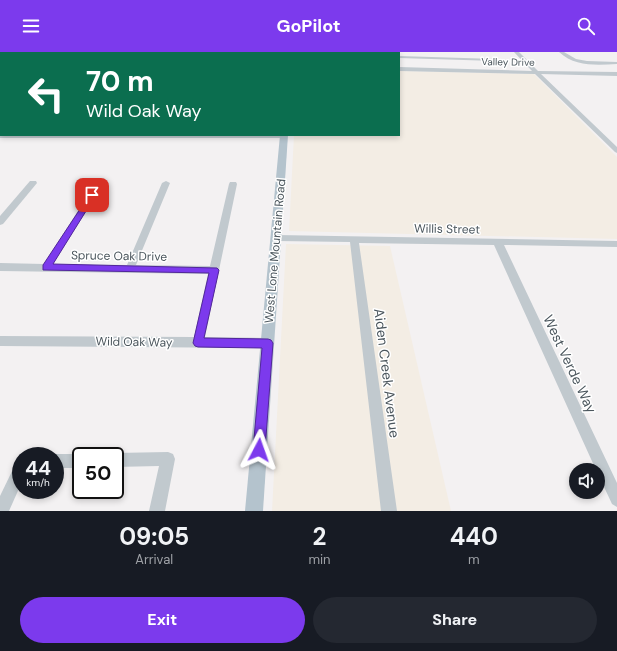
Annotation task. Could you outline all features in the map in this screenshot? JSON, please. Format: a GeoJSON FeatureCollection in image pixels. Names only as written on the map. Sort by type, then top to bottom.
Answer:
{"type":"FeatureCollection","features":[{"type":"Feature","properties":{"kind":"main road","name":"West Lone Mountain Road"},"geometry":{"type":"LineString","coordinates":[[254,511],[277,238],[284,136]]}},
{"type":"Feature","properties":{"kind":"street"},"geometry":{"type":"LineString","coordinates":[[404,52],[410,69]]}},
{"type":"Feature","properties":{"kind":"street"},"geometry":{"type":"LineString","coordinates":[[447,52],[451,59]]}},
{"type":"Feature","properties":{"kind":"street"},"geometry":{"type":"LineString","coordinates":[[400,57],[496,60],[489,52]]}},
{"type":"Feature","properties":{"kind":"street"},"geometry":{"type":"LineString","coordinates":[[516,52],[617,152]]}},
{"type":"Feature","properties":{"kind":"street"},"geometry":{"type":"LineString","coordinates":[[561,52],[575,61],[617,63]]}},
{"type":"Feature","properties":{"kind":"street"},"geometry":{"type":"LineString","coordinates":[[596,63],[608,74]]}},
{"type":"Feature","properties":{"kind":"street","name":"Valley Drive"},"geometry":{"type":"LineString","coordinates":[[400,69],[617,74]]}},
{"type":"Feature","properties":{"kind":"street"},"geometry":{"type":"LineString","coordinates":[[0,222],[33,183]]}},
{"type":"Feature","properties":{"kind":"street"},"geometry":{"type":"LineString","coordinates":[[46,268],[100,183]]}},
{"type":"Feature","properties":{"kind":"street"},"geometry":{"type":"LineString","coordinates":[[130,269],[166,183]]}},
{"type":"Feature","properties":{"kind":"street"},"geometry":{"type":"LineString","coordinates":[[198,343],[233,184]]}},
{"type":"Feature","properties":{"kind":"street","name":"Willis Street"},"geometry":{"type":"LineString","coordinates":[[277,238],[617,244]]}},
{"type":"Feature","properties":{"kind":"street","name":"Aiden Creek Avenue"},"geometry":{"type":"LineString","coordinates":[[354,239],[389,511]]}},
{"type":"Feature","properties":{"kind":"street","name":"West Verde Way"},"geometry":{"type":"LineString","coordinates":[[497,241],[617,499]]}},
{"type":"Feature","properties":{"kind":"street","name":"Spruce Oak Drive"},"geometry":{"type":"LineString","coordinates":[[0,267],[214,270]]}},
{"type":"Feature","properties":{"kind":"street","name":"Wild Oak Way"},"geometry":{"type":"LineString","coordinates":[[0,341],[268,343]]}},
{"type":"Feature","properties":{"kind":"street"},"geometry":{"type":"LineString","coordinates":[[124,460],[168,459],[156,511]]}},
{"type":"Feature","properties":{"kind":"street"},"geometry":{"type":"LineString","coordinates":[[1,511],[12,487]]}},
{"type":"Feature","properties":{"kind":"sand"},"geometry":{"type":"Polygon","coordinates":[[[400,71],[534,74],[617,157],[617,239],[289,231],[294,136],[400,136],[400,71]]]}},
{"type":"Feature","properties":{"kind":"sand"},"geometry":{"type":"Polygon","coordinates":[[[286,244],[390,246],[451,511],[272,511],[286,244]]]}},
{"type":"Feature","properties":{"kind":"route"},"geometry":{"type":"LineString","coordinates":[[92,195],[46,268],[214,270],[198,343],[268,343],[259,450]]}}]}
